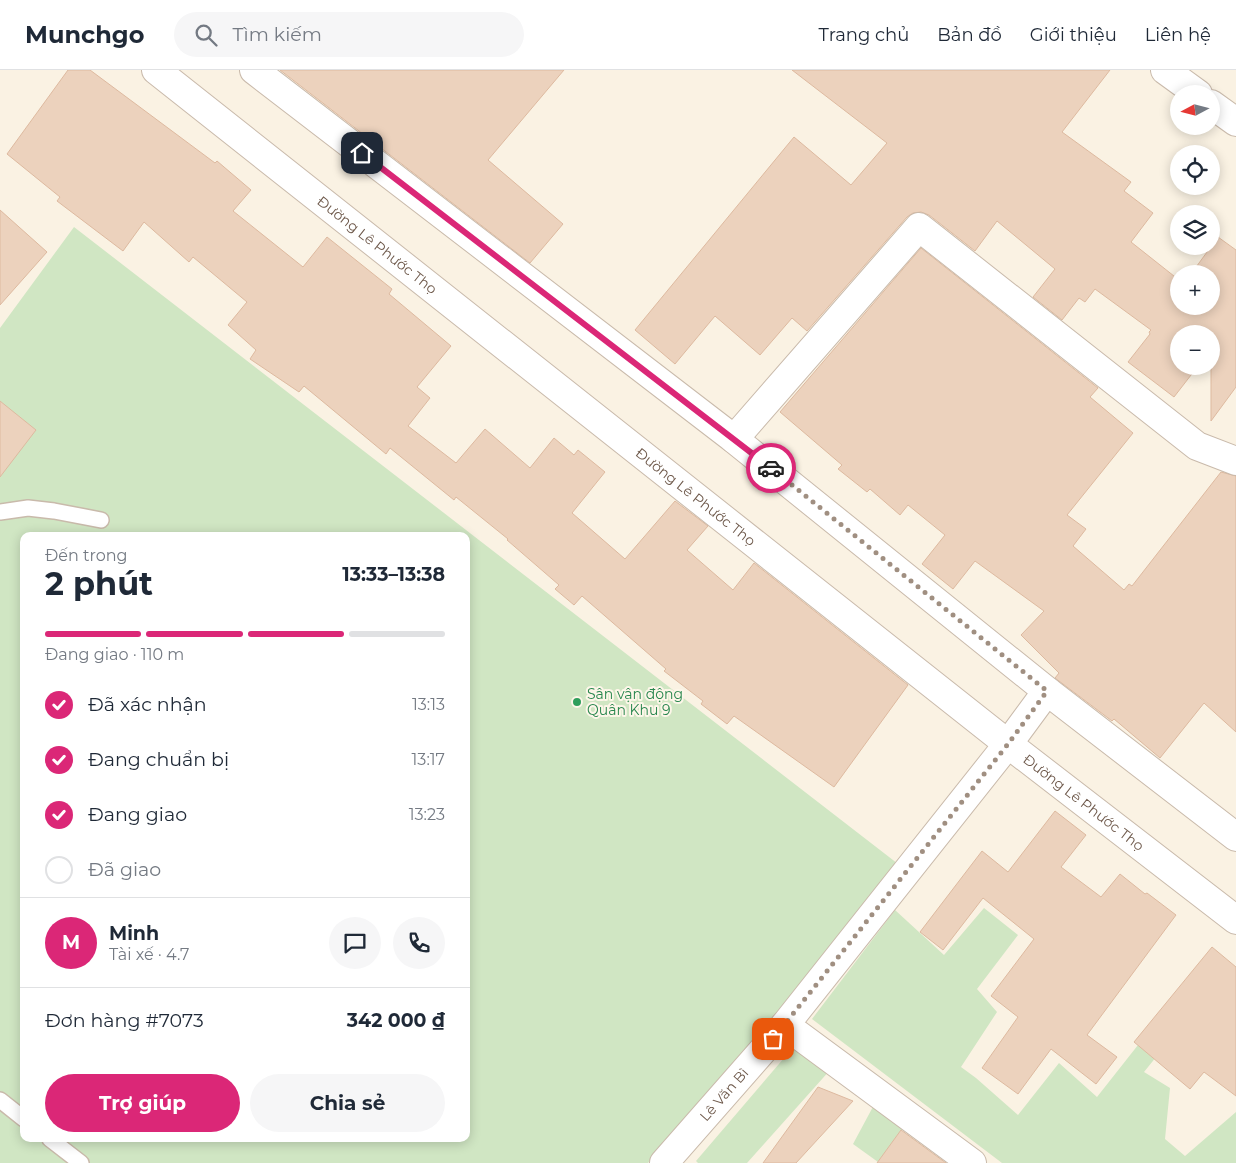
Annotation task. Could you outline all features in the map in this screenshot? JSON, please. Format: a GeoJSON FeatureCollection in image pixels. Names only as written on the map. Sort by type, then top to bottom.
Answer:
{"type":"FeatureCollection","features":[{"type":"Feature","properties":{"kind":"street","name":"Đường Lê Phước Thọ"},"geometry":{"type":"LineString","coordinates":[[156,70],[1008,744],[1236,920]]}},
{"type":"Feature","properties":{"kind":"street"},"geometry":{"type":"LineString","coordinates":[[254,70],[734,439],[1047,691],[1236,836]]}},
{"type":"Feature","properties":{"kind":"street"},"geometry":{"type":"LineString","coordinates":[[1165,70],[1186,85]]}},
{"type":"Feature","properties":{"kind":"street"},"geometry":{"type":"LineString","coordinates":[[1220,110],[1236,122]]}},
{"type":"Feature","properties":{"kind":"street"},"geometry":{"type":"LineString","coordinates":[[734,439],[919,227],[1197,446],[1236,461]]}},
{"type":"Feature","properties":{"kind":"street","name":"Lê Văn Bì"},"geometry":{"type":"LineString","coordinates":[[664,1163],[785,1025],[1008,744],[1047,691]]}},
{"type":"Feature","properties":{"kind":"street"},"geometry":{"type":"LineString","coordinates":[[785,1025],[972,1163]]}},
{"type":"Feature","properties":{"kind":"lane"},"geometry":{"type":"LineString","coordinates":[[0,512],[28,508],[101,520]]}},
{"type":"Feature","properties":{"kind":"lane"},"geometry":{"type":"LineString","coordinates":[[0,1100],[20,1115]]}},
{"type":"Feature","properties":{"kind":"lane"},"geometry":{"type":"LineString","coordinates":[[54,1142],[81,1163]]}},
{"type":"Feature","properties":{"kind":"green space","name":"Sân vận động Quân Khu 9"},"geometry":{"type":"Polygon","coordinates":[[[74,227],[469,532],[20,532],[20,1142],[470,1142],[470,533],[902,867],[648,1163],[0,1163],[0,328],[74,227]]]}},
{"type":"Feature","properties":{"kind":"green space"},"geometry":{"type":"Polygon","coordinates":[[[984,908],[1018,935],[977,989],[997,1012],[961,1067],[1018,1115],[1059,1063],[1097,1097],[1153,1026],[1169,1041],[1144,1072],[1170,1088],[1165,1139],[1185,1156],[1236,1112],[1236,1163],[1002,1163],[812,1019],[895,910],[944,955],[984,908]]]}},
{"type":"Feature","properties":{"kind":"green space"},"geometry":{"type":"Polygon","coordinates":[[[796,1044],[831,1069],[747,1163],[698,1163],[696,1161],[796,1044]]]}},
{"type":"Feature","properties":{"kind":"green space"},"geometry":{"type":"Polygon","coordinates":[[[875,1103],[906,1124],[878,1162],[853,1144],[875,1103]]]}},
{"type":"Feature","properties":{"kind":"building"},"geometry":{"type":"Polygon","coordinates":[[[68,70],[90,70],[215,163],[217,161],[251,190],[233,211],[303,267],[327,237],[392,289],[389,294],[451,346],[417,387],[430,398],[408,426],[456,463],[485,429],[530,468],[554,438],[574,455],[578,450],[605,472],[572,513],[625,559],[675,501],[708,526],[687,550],[733,590],[754,563],[908,685],[834,787],[734,716],[727,724],[701,704],[703,701],[664,671],[666,669],[582,596],[574,605],[555,589],[559,585],[508,539],[456,497],[454,500],[390,448],[386,454],[304,386],[299,392],[250,359],[256,350],[228,325],[247,302],[193,257],[189,262],[144,222],[123,251],[57,201],[60,197],[7,154],[68,70]]]}},
{"type":"Feature","properties":{"kind":"building"},"geometry":{"type":"Polygon","coordinates":[[[280,70],[564,70],[488,160],[563,224],[530,263],[280,70]]]}},
{"type":"Feature","properties":{"kind":"building"},"geometry":{"type":"Polygon","coordinates":[[[792,70],[1110,70],[1062,132],[1131,182],[1124,191],[1153,213],[1131,242],[1170,273],[1170,315],[1220,315],[1220,265],[1198,265],[1205,255],[1220,255],[1220,238],[1236,250],[1236,387],[1211,421],[1211,375],[1220,375],[1220,325],[1170,325],[1170,375],[1191,375],[1174,397],[1128,362],[1150,334],[1151,330],[1095,289],[1085,302],[1079,298],[1062,320],[1033,297],[1055,269],[997,221],[975,251],[929,215],[921,212],[913,213],[907,217],[807,331],[792,318],[760,355],[715,316],[675,364],[635,330],[794,137],[851,185],[887,143],[792,70]]]}},
{"type":"Feature","properties":{"kind":"building"},"geometry":{"type":"Polygon","coordinates":[[[0,210],[47,252],[0,305],[0,210]]]}},
{"type":"Feature","properties":{"kind":"building"},"geometry":{"type":"Polygon","coordinates":[[[921,248],[1098,388],[1090,397],[1133,433],[1067,515],[1086,529],[1073,546],[1124,590],[1129,584],[1132,586],[1221,472],[1236,476],[1236,732],[1204,703],[1160,758],[1114,719],[1112,721],[1055,678],[1059,673],[1021,635],[1044,611],[975,561],[953,589],[922,564],[945,535],[908,505],[900,515],[870,489],[867,492],[838,469],[842,465],[780,412],[921,248]]]}},
{"type":"Feature","properties":{"kind":"building"},"geometry":{"type":"Polygon","coordinates":[[[0,401],[36,430],[0,477],[0,401]]]}},
{"type":"Feature","properties":{"kind":"building"},"geometry":{"type":"Polygon","coordinates":[[[1055,811],[1086,835],[1061,867],[1101,897],[1120,874],[1176,915],[1087,1035],[1117,1057],[1096,1084],[1051,1049],[1018,1094],[982,1068],[1018,1017],[991,996],[1034,939],[983,898],[943,950],[920,932],[982,851],[1008,872],[1055,811]]]}},
{"type":"Feature","properties":{"kind":"building"},"geometry":{"type":"Polygon","coordinates":[[[1212,947],[1236,967],[1236,1096],[1204,1072],[1190,1089],[1134,1042],[1212,947]]]}},
{"type":"Feature","properties":{"kind":"building"},"geometry":{"type":"Polygon","coordinates":[[[818,1087],[853,1101],[796,1163],[763,1163],[818,1087]]]}},
{"type":"Feature","properties":{"kind":"building"},"geometry":{"type":"Polygon","coordinates":[[[901,1130],[946,1163],[877,1163],[901,1130]]]}},
{"type":"Feature","properties":{"kind":"way so far"},"geometry":{"type":"LineString","coordinates":[[771,468],[1047,691],[1008,744],[773,1039]]}},
{"type":"Feature","properties":{"kind":"place","name":"Sân vận động Quân Khu 9"},"geometry":{"type":"Point","coordinates":[577,702]}},
{"type":"Feature","properties":{"kind":"route"},"geometry":{"type":"LineString","coordinates":[[362,153],[771,468]]}}]}
